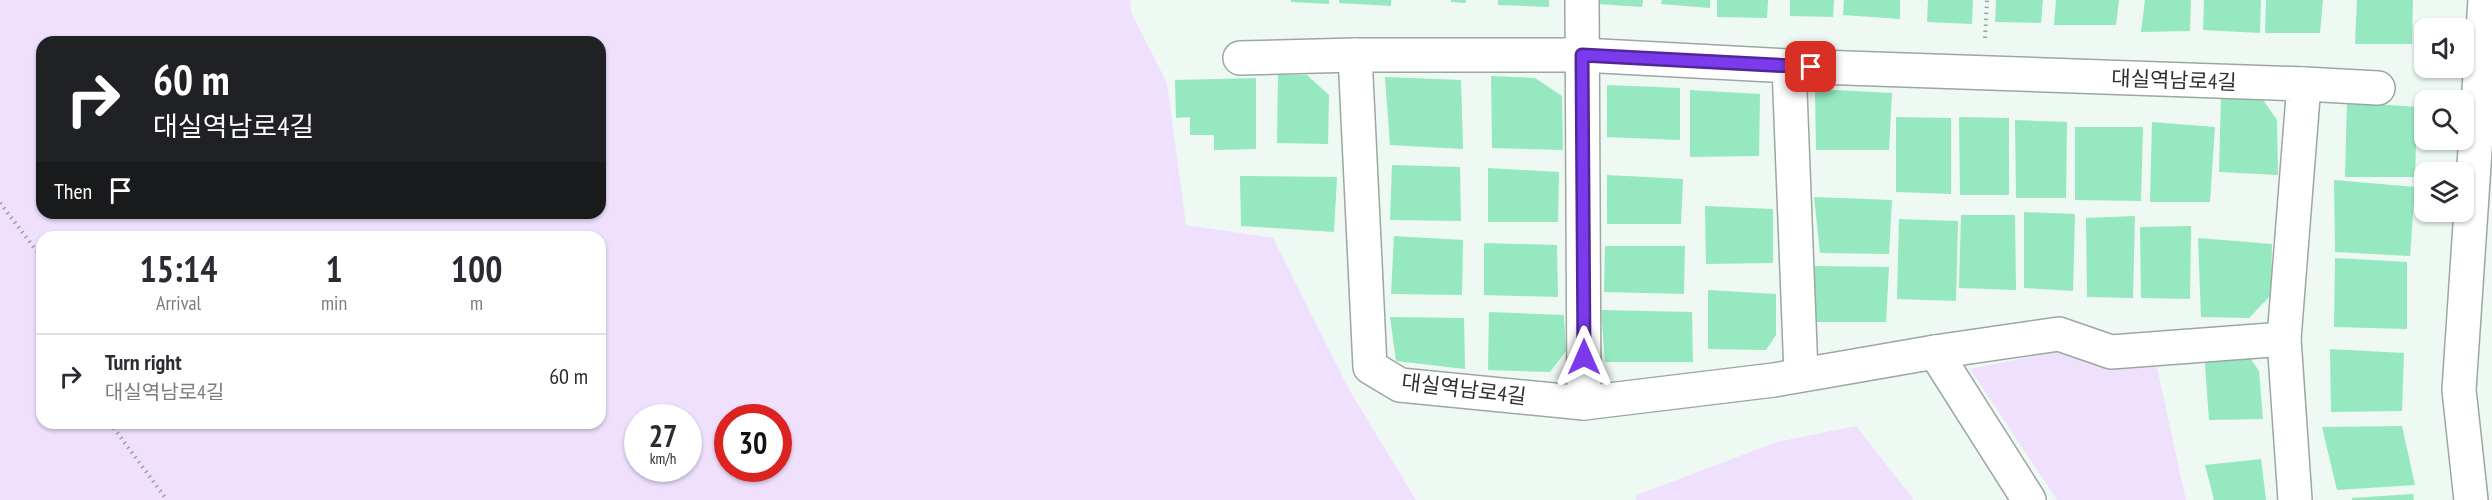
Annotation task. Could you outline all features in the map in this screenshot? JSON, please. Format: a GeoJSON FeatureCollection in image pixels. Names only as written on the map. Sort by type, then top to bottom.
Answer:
{"type":"FeatureCollection","features":[{"type":"Feature","properties":{"kind":"street"},"geometry":{"type":"LineString","coordinates":[[1582,0],[1584,403]]}},
{"type":"Feature","properties":{"kind":"street"},"geometry":{"type":"LineString","coordinates":[[2470,500],[2459,390],[2485,0]]}},
{"type":"Feature","properties":{"kind":"street","name":"대실역남로4길"},"geometry":{"type":"LineString","coordinates":[[1355,55],[1370,367],[1400,385],[1584,403],[1774,380],[1935,352],[2059,334],[2111,352],[2284,339]]}},
{"type":"Feature","properties":{"kind":"street","name":"대실역남로4길"},"geometry":{"type":"LineString","coordinates":[[1240,58],[1355,55],[1582,55],[1789,66],[2378,87]]}},
{"type":"Feature","properties":{"kind":"street"},"geometry":{"type":"LineString","coordinates":[[1789,66],[1801,374]]}},
{"type":"Feature","properties":{"kind":"street"},"geometry":{"type":"LineString","coordinates":[[2295,500],[2284,339],[2304,84]]}},
{"type":"Feature","properties":{"kind":"street"},"geometry":{"type":"LineString","coordinates":[[1935,352],[2029,500]]}},
{"type":"Feature","properties":{"kind":"path"},"geometry":{"type":"LineString","coordinates":[[0,203],[36,250]]}},
{"type":"Feature","properties":{"kind":"path"},"geometry":{"type":"LineString","coordinates":[[114,429],[167,500]]}},
{"type":"Feature","properties":{"kind":"shaded area"},"geometry":{"type":"Polygon","coordinates":[[[0,0],[1130,0],[1131,12],[1167,83],[1186,225],[1273,238],[1350,391],[1416,500],[0,500],[0,0]]]}},
{"type":"Feature","properties":{"kind":"shaded area"},"geometry":{"type":"Polygon","coordinates":[[[2063,350],[2154,354],[2186,500],[2057,500],[1970,369],[2063,350]]]}},
{"type":"Feature","properties":{"kind":"shaded area"},"geometry":{"type":"Polygon","coordinates":[[[1856,426],[1914,500],[1636,500],[1637,495],[1777,442],[1856,426]]]}},
{"type":"Feature","properties":{"kind":"building"},"geometry":{"type":"Polygon","coordinates":[[[1291,0],[1329,0],[1329,4],[1291,2],[1291,0]]]}},
{"type":"Feature","properties":{"kind":"building"},"geometry":{"type":"Polygon","coordinates":[[[1339,0],[1391,0],[1391,6],[1339,3],[1339,0]]]}},
{"type":"Feature","properties":{"kind":"building"},"geometry":{"type":"Polygon","coordinates":[[[1451,0],[1466,0],[1466,3],[1451,2],[1451,0]]]}},
{"type":"Feature","properties":{"kind":"building"},"geometry":{"type":"Polygon","coordinates":[[[1498,0],[1549,0],[1549,7],[1498,5],[1498,0]]]}},
{"type":"Feature","properties":{"kind":"building"},"geometry":{"type":"Polygon","coordinates":[[[1598,0],[1643,0],[1642,7],[1598,4],[1598,0]]]}},
{"type":"Feature","properties":{"kind":"building"},"geometry":{"type":"Polygon","coordinates":[[[1662,0],[1710,0],[1710,8],[1661,4],[1662,0]]]}},
{"type":"Feature","properties":{"kind":"building"},"geometry":{"type":"Polygon","coordinates":[[[1717,0],[1768,0],[1767,18],[1717,17],[1717,0]]]}},
{"type":"Feature","properties":{"kind":"building"},"geometry":{"type":"Polygon","coordinates":[[[1790,0],[1834,0],[1833,17],[1790,16],[1790,0]]]}},
{"type":"Feature","properties":{"kind":"building"},"geometry":{"type":"Polygon","coordinates":[[[1844,0],[1900,0],[1900,19],[1843,15],[1844,0]]]}},
{"type":"Feature","properties":{"kind":"building"},"geometry":{"type":"Polygon","coordinates":[[[1928,0],[1973,0],[1972,24],[1927,22],[1928,0]]]}},
{"type":"Feature","properties":{"kind":"building"},"geometry":{"type":"Polygon","coordinates":[[[1996,0],[2043,0],[2041,23],[1995,22],[1996,0]]]}},
{"type":"Feature","properties":{"kind":"building"},"geometry":{"type":"Polygon","coordinates":[[[2056,0],[2119,0],[2116,25],[2054,25],[2056,0]]]}},
{"type":"Feature","properties":{"kind":"building"},"geometry":{"type":"Polygon","coordinates":[[[2145,0],[2191,0],[2190,31],[2141,32],[2145,0]]]}},
{"type":"Feature","properties":{"kind":"building"},"geometry":{"type":"Polygon","coordinates":[[[2204,0],[2261,0],[2260,33],[2203,30],[2204,0]]]}},
{"type":"Feature","properties":{"kind":"building"},"geometry":{"type":"Polygon","coordinates":[[[2266,0],[2323,0],[2320,33],[2265,33],[2266,0]]]}},
{"type":"Feature","properties":{"kind":"building"},"geometry":{"type":"Polygon","coordinates":[[[2357,0],[2413,0],[2412,44],[2355,44],[2357,0]]]}},
{"type":"Feature","properties":{"kind":"building"},"geometry":{"type":"Polygon","coordinates":[[[1278,75],[1307,75],[1329,95],[1328,144],[1277,143],[1278,75]]]}},
{"type":"Feature","properties":{"kind":"building"},"geometry":{"type":"Polygon","coordinates":[[[1491,76],[1535,78],[1562,96],[1563,150],[1492,148],[1491,76]]]}},
{"type":"Feature","properties":{"kind":"building"},"geometry":{"type":"Polygon","coordinates":[[[1385,77],[1461,80],[1463,149],[1390,145],[1385,77]]]}},
{"type":"Feature","properties":{"kind":"building"},"geometry":{"type":"Polygon","coordinates":[[[1256,78],[1256,149],[1214,150],[1214,135],[1190,135],[1190,117],[1176,118],[1175,80],[1256,78]]]}},
{"type":"Feature","properties":{"kind":"building"},"geometry":{"type":"Polygon","coordinates":[[[1607,85],[1680,88],[1680,140],[1607,137],[1607,85]]]}},
{"type":"Feature","properties":{"kind":"building"},"geometry":{"type":"Polygon","coordinates":[[[1815,89],[1892,93],[1889,150],[1816,150],[1815,89]]]}},
{"type":"Feature","properties":{"kind":"building"},"geometry":{"type":"Polygon","coordinates":[[[1690,90],[1760,94],[1759,156],[1690,157],[1690,90]]]}},
{"type":"Feature","properties":{"kind":"building"},"geometry":{"type":"Polygon","coordinates":[[[2221,95],[2261,97],[2277,120],[2278,175],[2219,172],[2221,95]]]}},
{"type":"Feature","properties":{"kind":"building"},"geometry":{"type":"Polygon","coordinates":[[[2347,102],[2414,107],[2414,177],[2345,177],[2347,102]]]}},
{"type":"Feature","properties":{"kind":"building"},"geometry":{"type":"Polygon","coordinates":[[[1896,117],[1951,118],[1951,194],[1896,192],[1896,117]]]}},
{"type":"Feature","properties":{"kind":"building"},"geometry":{"type":"Polygon","coordinates":[[[1959,117],[2009,118],[2009,195],[1960,195],[1959,117]]]}},
{"type":"Feature","properties":{"kind":"building"},"geometry":{"type":"Polygon","coordinates":[[[2015,120],[2067,122],[2066,198],[2016,198],[2015,120]]]}},
{"type":"Feature","properties":{"kind":"building"},"geometry":{"type":"Polygon","coordinates":[[[2152,122],[2215,127],[2210,202],[2150,202],[2152,122]]]}},
{"type":"Feature","properties":{"kind":"building"},"geometry":{"type":"Polygon","coordinates":[[[2075,127],[2143,127],[2141,201],[2075,200],[2075,127]]]}},
{"type":"Feature","properties":{"kind":"building"},"geometry":{"type":"Polygon","coordinates":[[[1392,165],[1460,167],[1461,221],[1390,220],[1392,165]]]}},
{"type":"Feature","properties":{"kind":"building"},"geometry":{"type":"Polygon","coordinates":[[[1488,168],[1559,172],[1558,222],[1488,222],[1488,168]]]}},
{"type":"Feature","properties":{"kind":"building"},"geometry":{"type":"Polygon","coordinates":[[[1607,175],[1683,179],[1681,224],[1607,224],[1607,175]]]}},
{"type":"Feature","properties":{"kind":"building"},"geometry":{"type":"Polygon","coordinates":[[[1240,176],[1337,177],[1334,232],[1241,226],[1240,176]]]}},
{"type":"Feature","properties":{"kind":"building"},"geometry":{"type":"Polygon","coordinates":[[[2334,180],[2414,187],[2410,256],[2335,252],[2334,180]]]}},
{"type":"Feature","properties":{"kind":"building"},"geometry":{"type":"Polygon","coordinates":[[[1814,197],[1892,200],[1889,254],[1820,253],[1814,197]]]}},
{"type":"Feature","properties":{"kind":"building"},"geometry":{"type":"Polygon","coordinates":[[[1705,206],[1773,209],[1773,263],[1706,264],[1705,206]]]}},
{"type":"Feature","properties":{"kind":"building"},"geometry":{"type":"Polygon","coordinates":[[[2024,212],[2075,214],[2073,291],[2024,288],[2024,212]]]}},
{"type":"Feature","properties":{"kind":"building"},"geometry":{"type":"Polygon","coordinates":[[[1961,215],[2015,215],[2016,290],[1959,288],[1961,215]]]}},
{"type":"Feature","properties":{"kind":"building"},"geometry":{"type":"Polygon","coordinates":[[[2135,216],[2133,298],[2087,297],[2086,218],[2135,216]]]}},
{"type":"Feature","properties":{"kind":"building"},"geometry":{"type":"Polygon","coordinates":[[[1899,219],[1958,221],[1956,301],[1897,299],[1899,219]]]}},
{"type":"Feature","properties":{"kind":"building"},"geometry":{"type":"Polygon","coordinates":[[[2191,226],[2190,299],[2141,298],[2140,227],[2191,226]]]}},
{"type":"Feature","properties":{"kind":"building"},"geometry":{"type":"Polygon","coordinates":[[[1394,236],[1463,240],[1462,295],[1391,294],[1394,236]]]}},
{"type":"Feature","properties":{"kind":"building"},"geometry":{"type":"Polygon","coordinates":[[[2198,238],[2272,244],[2271,295],[2249,318],[2201,317],[2198,238]]]}},
{"type":"Feature","properties":{"kind":"building"},"geometry":{"type":"Polygon","coordinates":[[[1484,243],[1557,245],[1558,297],[1484,295],[1484,243]]]}},
{"type":"Feature","properties":{"kind":"building"},"geometry":{"type":"Polygon","coordinates":[[[1605,246],[1685,246],[1684,294],[1604,292],[1605,246]]]}},
{"type":"Feature","properties":{"kind":"building"},"geometry":{"type":"Polygon","coordinates":[[[2335,258],[2407,262],[2407,329],[2334,327],[2335,258]]]}},
{"type":"Feature","properties":{"kind":"building"},"geometry":{"type":"Polygon","coordinates":[[[1814,266],[1889,267],[1886,322],[1816,322],[1814,266]]]}},
{"type":"Feature","properties":{"kind":"building"},"geometry":{"type":"Polygon","coordinates":[[[1708,290],[1776,294],[1776,335],[1766,350],[1708,349],[1708,290]]]}},
{"type":"Feature","properties":{"kind":"building"},"geometry":{"type":"Polygon","coordinates":[[[1601,310],[1692,312],[1693,362],[1605,362],[1601,310]]]}},
{"type":"Feature","properties":{"kind":"building"},"geometry":{"type":"Polygon","coordinates":[[[1489,312],[1564,315],[1566,351],[1550,372],[1488,370],[1489,312]]]}},
{"type":"Feature","properties":{"kind":"building"},"geometry":{"type":"Polygon","coordinates":[[[1390,317],[1464,318],[1465,369],[1396,361],[1390,317]]]}},
{"type":"Feature","properties":{"kind":"building"},"geometry":{"type":"Polygon","coordinates":[[[2330,349],[2404,353],[2402,411],[2331,412],[2330,349]]]}},
{"type":"Feature","properties":{"kind":"building"},"geometry":{"type":"Polygon","coordinates":[[[2204,351],[2246,352],[2259,371],[2263,419],[2209,420],[2204,351]]]}},
{"type":"Feature","properties":{"kind":"building"},"geometry":{"type":"Polygon","coordinates":[[[2402,426],[2415,485],[2337,490],[2322,427],[2402,426]]]}},
{"type":"Feature","properties":{"kind":"building"},"geometry":{"type":"Polygon","coordinates":[[[2261,459],[2266,500],[2214,500],[2205,465],[2261,459]]]}},
{"type":"Feature","properties":{"kind":"building"},"geometry":{"type":"Polygon","coordinates":[[[2413,494],[2414,500],[2352,500],[2352,498],[2413,494]]]}},
{"type":"Feature","properties":{"kind":"route"},"geometry":{"type":"LineString","coordinates":[[1584,357],[1582,55],[1811,67]]}}]}
